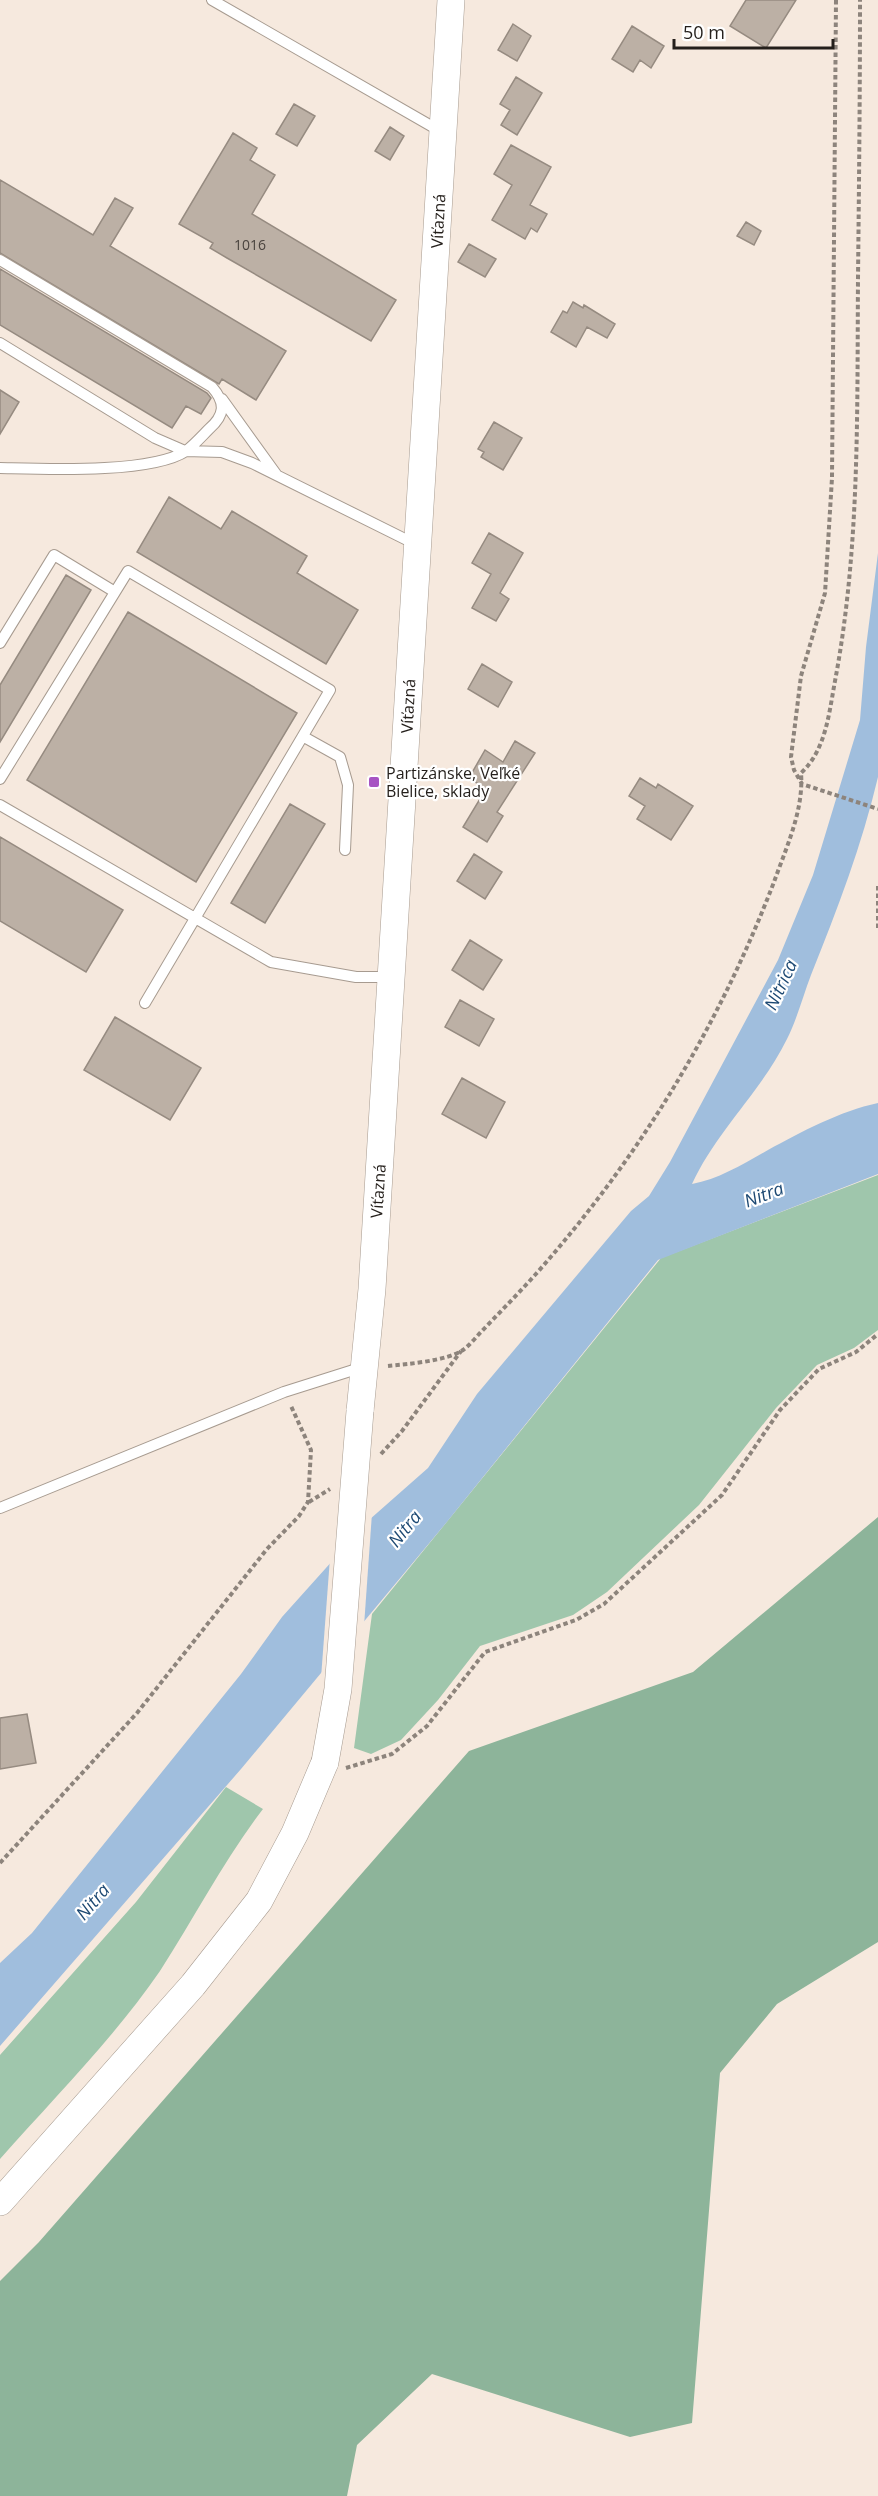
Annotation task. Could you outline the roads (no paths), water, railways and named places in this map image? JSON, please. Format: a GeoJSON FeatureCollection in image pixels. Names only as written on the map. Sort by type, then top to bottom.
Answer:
{"type":"FeatureCollection","features":[{"type":"Feature","properties":{"kind":"main road","name":"Víťazná"},"geometry":{"type":"LineString","coordinates":[[0,2202],[193,1985],[259,1901],[295,1833],[323,1767],[338,1689],[363,1367],[372,1289],[451,0]]}},
{"type":"Feature","properties":{"kind":"lane"},"geometry":{"type":"LineString","coordinates":[[212,0],[443,132]]}},
{"type":"Feature","properties":{"kind":"lane"},"geometry":{"type":"LineString","coordinates":[[0,260],[212,387],[276,475]]}},
{"type":"Feature","properties":{"kind":"lane"},"geometry":{"type":"LineString","coordinates":[[0,343],[155,438],[185,451]]}},
{"type":"Feature","properties":{"kind":"lane"},"geometry":{"type":"LineString","coordinates":[[185,451],[220,419],[223,407],[220,396]]}},
{"type":"Feature","properties":{"kind":"lane"},"geometry":{"type":"LineString","coordinates":[[0,468],[137,465],[185,451],[222,452],[276,475],[418,545]]}},
{"type":"Feature","properties":{"kind":"lane"},"geometry":{"type":"LineString","coordinates":[[0,643],[54,555],[115,592]]}},
{"type":"Feature","properties":{"kind":"lane"},"geometry":{"type":"LineString","coordinates":[[0,779],[128,571],[330,690],[145,1002]]}},
{"type":"Feature","properties":{"kind":"lane"},"geometry":{"type":"LineString","coordinates":[[304,737],[340,757],[348,785],[345,850]]}},
{"type":"Feature","properties":{"kind":"lane"},"geometry":{"type":"LineString","coordinates":[[0,805],[194,920],[270,962],[356,977],[392,977]]}},
{"type":"Feature","properties":{"kind":"lane"},"geometry":{"type":"LineString","coordinates":[[0,1508],[284,1392],[363,1367]]}},
{"type":"Feature","properties":{"kind":"water"},"geometry":{"type":"Polygon","coordinates":[[[878,553],[878,777],[857,852],[787,1039],[765,1076],[702,1164],[692,1184],[712,1179],[821,1123],[849,1111],[878,1103],[878,1174],[658,1260],[446,1523],[241,1769],[0,2046],[0,1963],[32,1933],[241,1674],[282,1617],[369,1520],[428,1468],[477,1394],[631,1211],[649,1196],[670,1162],[778,960],[813,875],[860,720],[866,647],[878,553]]]}},
{"type":"Feature","properties":{"kind":"place","name":"Partizánske, Veľké Bielice, sklady"},"geometry":{"type":"Point","coordinates":[374,782]}},
{"type":"Feature","properties":{"kind":"water label","name":"Nitrica"},"geometry":{"type":"Point","coordinates":[781,985]}},
{"type":"Feature","properties":{"kind":"water label","name":"Nitra"},"geometry":{"type":"Point","coordinates":[764,1195]}},
{"type":"Feature","properties":{"kind":"water label","name":"Nitra"},"geometry":{"type":"Point","coordinates":[405,1529]}},
{"type":"Feature","properties":{"kind":"water label","name":"Nitra"},"geometry":{"type":"Point","coordinates":[93,1902]}}]}
